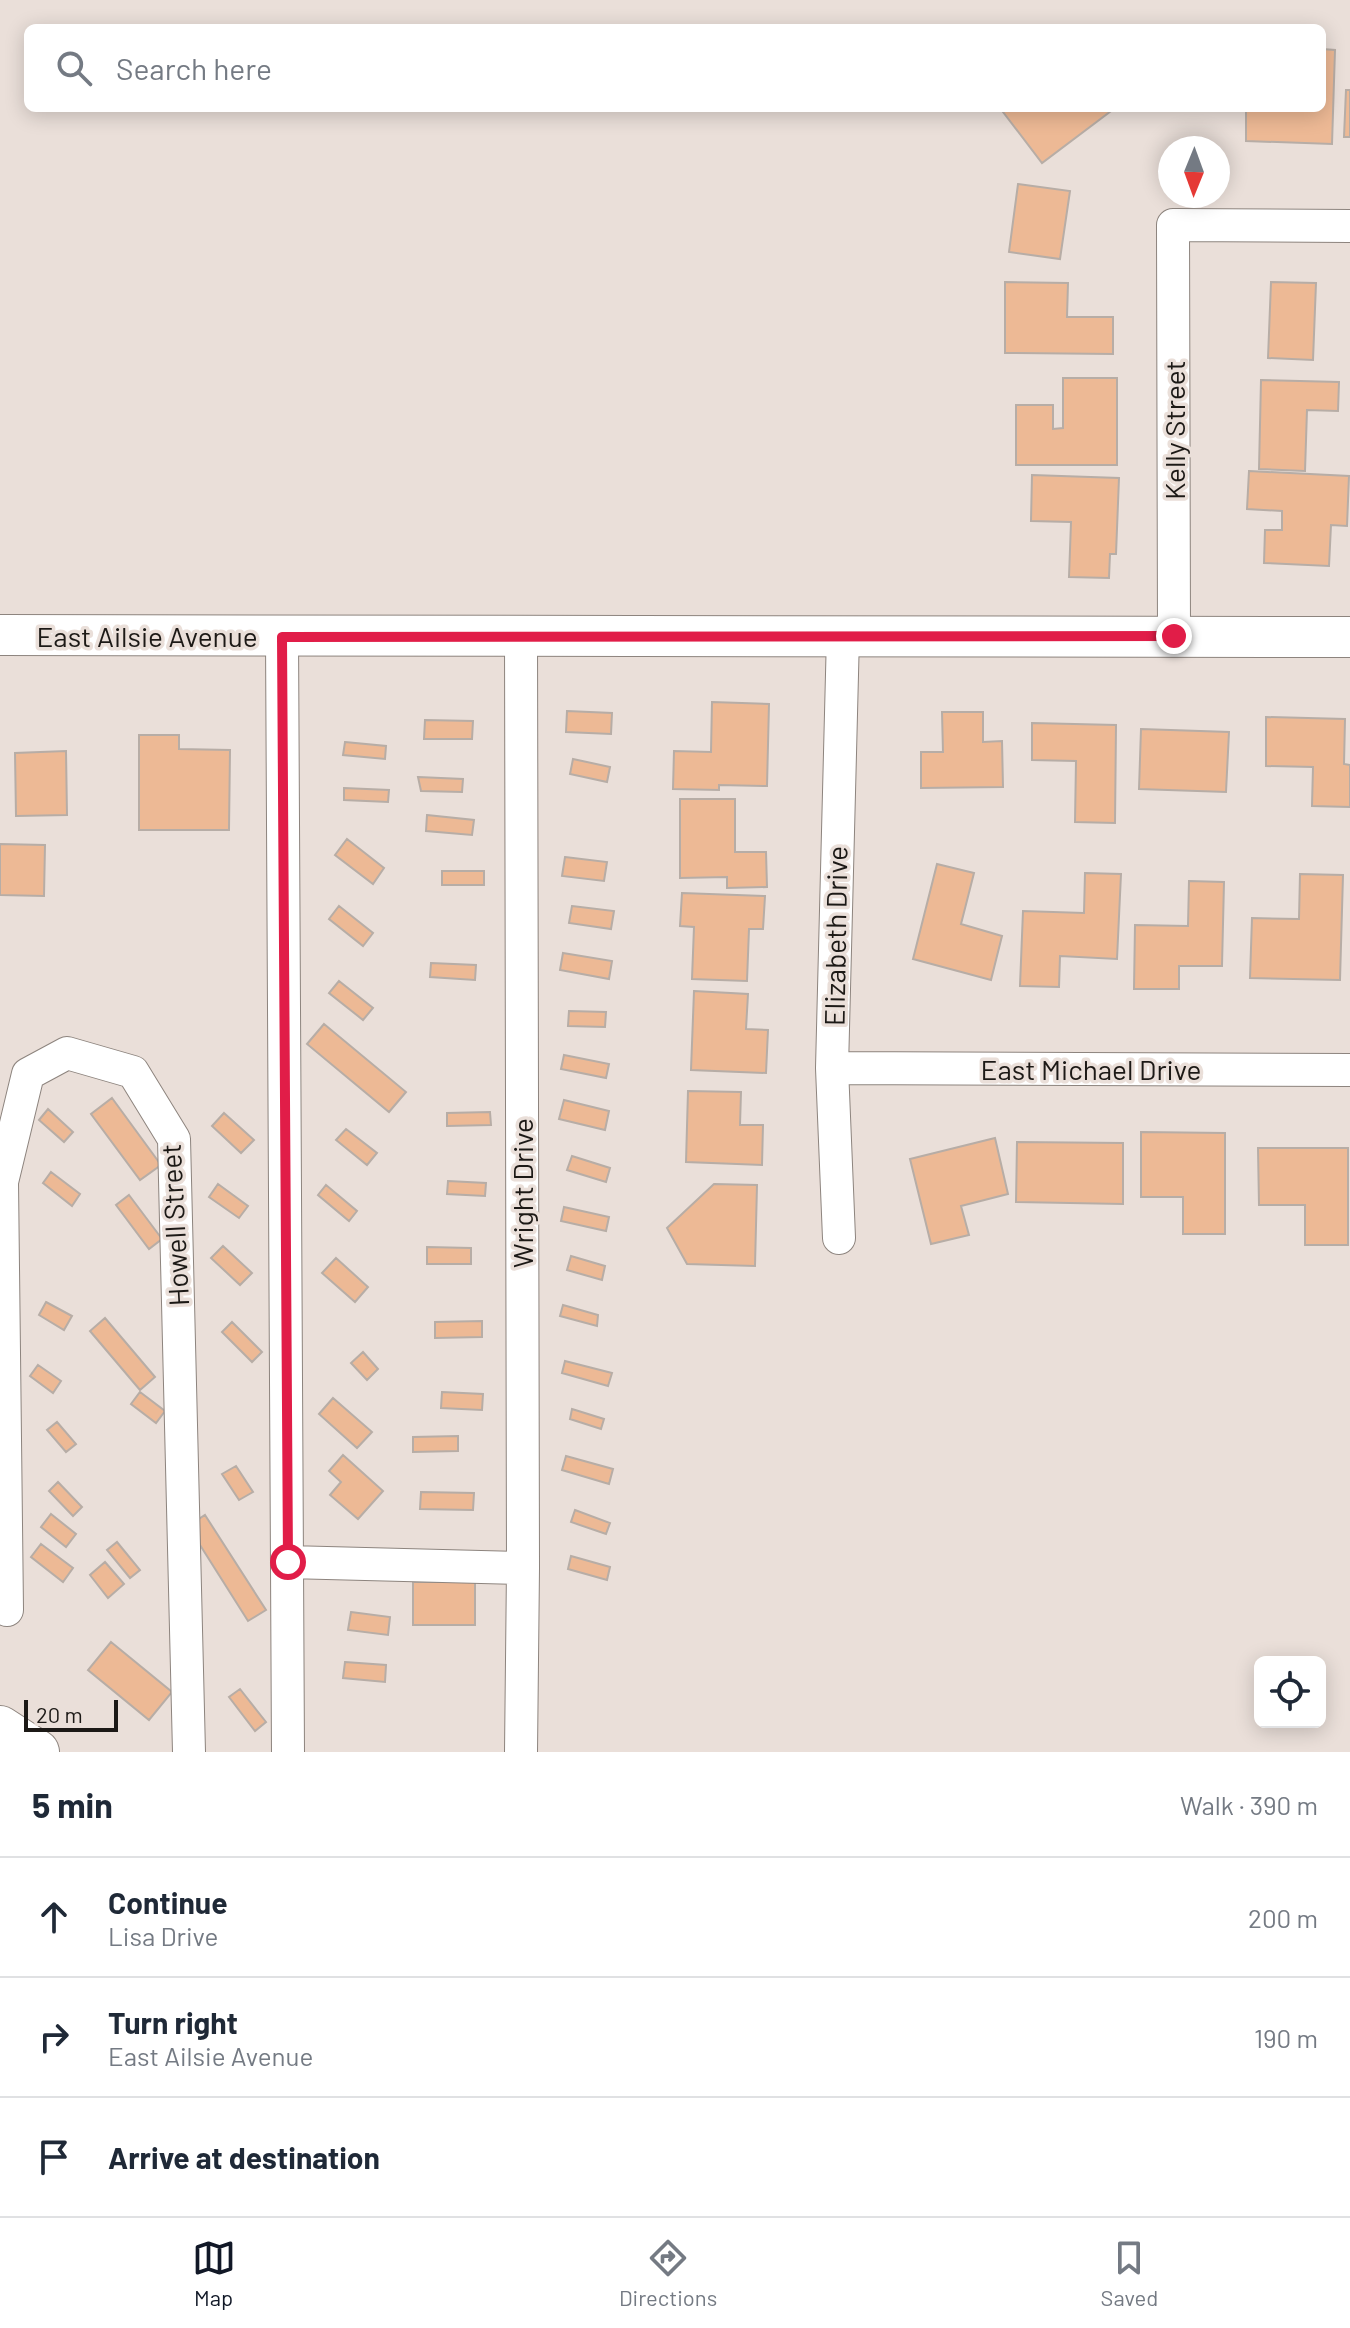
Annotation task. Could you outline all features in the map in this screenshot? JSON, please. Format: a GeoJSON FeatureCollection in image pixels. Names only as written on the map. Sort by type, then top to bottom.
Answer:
{"type":"FeatureCollection","features":[{"type":"Feature","properties":{"kind":"street","name":"Kelly Street"},"geometry":{"type":"LineString","coordinates":[[1174,636],[1173,225],[1350,226]]}},
{"type":"Feature","properties":{"kind":"street","name":"East Ailsie Avenue"},"geometry":{"type":"LineString","coordinates":[[0,635],[1350,637]]}},
{"type":"Feature","properties":{"kind":"street","name":"Wright Drive"},"geometry":{"type":"LineString","coordinates":[[521,635],[521,1752]]}},
{"type":"Feature","properties":{"kind":"street","name":"Elizabeth Drive"},"geometry":{"type":"LineString","coordinates":[[839,1238],[832,1068],[843,635]]}},
{"type":"Feature","properties":{"kind":"street"},"geometry":{"type":"LineString","coordinates":[[282,637],[288,1752]]}},
{"type":"Feature","properties":{"kind":"street","name":"Howell Street"},"geometry":{"type":"LineString","coordinates":[[7,1610],[2,1182],[28,1074],[67,1053],[133,1072],[174,1139],[189,1752]]}},
{"type":"Feature","properties":{"kind":"street","name":"East Michael Drive"},"geometry":{"type":"LineString","coordinates":[[832,1068],[1350,1070]]}},
{"type":"Feature","properties":{"kind":"street"},"geometry":{"type":"LineString","coordinates":[[288,1562],[523,1568]]}},
{"type":"Feature","properties":{"kind":"building"},"geometry":{"type":"Polygon","coordinates":[[[1326,49],[1335,50],[1332,144],[1246,141],[1246,112],[1326,112],[1326,49]]]}},
{"type":"Feature","properties":{"kind":"building"},"geometry":{"type":"Polygon","coordinates":[[[1346,90],[1350,90],[1350,137],[1344,137],[1346,90]]]}},
{"type":"Feature","properties":{"kind":"building"},"geometry":{"type":"Polygon","coordinates":[[[1003,112],[1110,112],[1042,163],[1003,112]]]}},
{"type":"Feature","properties":{"kind":"building"},"geometry":{"type":"Polygon","coordinates":[[[1018,184],[1070,191],[1060,259],[1009,252],[1018,184]]]}},
{"type":"Feature","properties":{"kind":"building"},"geometry":{"type":"Polygon","coordinates":[[[1005,282],[1068,283],[1067,317],[1113,317],[1113,354],[1005,353],[1005,282]]]}},
{"type":"Feature","properties":{"kind":"building"},"geometry":{"type":"Polygon","coordinates":[[[1271,282],[1316,283],[1313,360],[1268,358],[1271,282]]]}},
{"type":"Feature","properties":{"kind":"building"},"geometry":{"type":"Polygon","coordinates":[[[1063,378],[1117,378],[1117,465],[1016,465],[1016,405],[1053,405],[1053,429],[1063,428],[1063,378]]]}},
{"type":"Feature","properties":{"kind":"building"},"geometry":{"type":"Polygon","coordinates":[[[1261,380],[1339,382],[1338,411],[1307,410],[1305,471],[1259,469],[1261,380]]]}},
{"type":"Feature","properties":{"kind":"building"},"geometry":{"type":"Polygon","coordinates":[[[1249,471],[1349,476],[1347,526],[1331,525],[1329,566],[1264,563],[1265,530],[1282,530],[1282,511],[1247,509],[1249,471]]]}},
{"type":"Feature","properties":{"kind":"building"},"geometry":{"type":"Polygon","coordinates":[[[1032,475],[1119,478],[1116,554],[1110,554],[1109,578],[1069,577],[1071,522],[1031,521],[1032,475]]]}},
{"type":"Feature","properties":{"kind":"building"},"geometry":{"type":"Polygon","coordinates":[[[712,702],[769,704],[767,786],[719,785],[719,790],[673,789],[674,751],[711,752],[712,702]]]}},
{"type":"Feature","properties":{"kind":"building"},"geometry":{"type":"Polygon","coordinates":[[[567,711],[612,713],[611,734],[566,732],[567,711]]]}},
{"type":"Feature","properties":{"kind":"building"},"geometry":{"type":"Polygon","coordinates":[[[942,712],[983,712],[983,742],[1002,741],[1003,787],[921,788],[921,752],[943,752],[942,712]]]}},
{"type":"Feature","properties":{"kind":"building"},"geometry":{"type":"Polygon","coordinates":[[[1266,717],[1345,719],[1344,764],[1350,765],[1350,807],[1312,806],[1313,767],[1266,766],[1266,717]]]}},
{"type":"Feature","properties":{"kind":"building"},"geometry":{"type":"Polygon","coordinates":[[[425,720],[473,721],[472,739],[424,739],[425,720]]]}},
{"type":"Feature","properties":{"kind":"building"},"geometry":{"type":"Polygon","coordinates":[[[1032,723],[1116,725],[1115,823],[1075,822],[1076,761],[1032,760],[1032,723]]]}},
{"type":"Feature","properties":{"kind":"building"},"geometry":{"type":"Polygon","coordinates":[[[1141,729],[1229,732],[1226,792],[1139,789],[1141,729]]]}},
{"type":"Feature","properties":{"kind":"building"},"geometry":{"type":"Polygon","coordinates":[[[139,735],[179,735],[179,749],[230,750],[229,830],[139,830],[139,735]]]}},
{"type":"Feature","properties":{"kind":"building"},"geometry":{"type":"Polygon","coordinates":[[[345,742],[386,746],[385,759],[343,755],[345,742]]]}},
{"type":"Feature","properties":{"kind":"building"},"geometry":{"type":"Polygon","coordinates":[[[66,751],[67,815],[16,816],[15,753],[66,751]]]}},
{"type":"Feature","properties":{"kind":"building"},"geometry":{"type":"Polygon","coordinates":[[[573,759],[610,767],[607,782],[570,774],[573,759]]]}},
{"type":"Feature","properties":{"kind":"building"},"geometry":{"type":"Polygon","coordinates":[[[418,777],[463,779],[462,792],[421,791],[418,777]]]}},
{"type":"Feature","properties":{"kind":"building"},"geometry":{"type":"Polygon","coordinates":[[[344,788],[389,790],[388,802],[344,800],[344,788]]]}},
{"type":"Feature","properties":{"kind":"building"},"geometry":{"type":"Polygon","coordinates":[[[680,799],[735,799],[735,852],[766,852],[767,887],[727,888],[727,877],[680,878],[680,799]]]}},
{"type":"Feature","properties":{"kind":"building"},"geometry":{"type":"Polygon","coordinates":[[[427,815],[474,820],[472,835],[426,831],[427,815]]]}},
{"type":"Feature","properties":{"kind":"building"},"geometry":{"type":"Polygon","coordinates":[[[347,839],[384,868],[373,884],[335,855],[347,839]]]}},
{"type":"Feature","properties":{"kind":"building"},"geometry":{"type":"Polygon","coordinates":[[[0,844],[45,845],[44,896],[0,895],[0,844]]]}},
{"type":"Feature","properties":{"kind":"building"},"geometry":{"type":"Polygon","coordinates":[[[565,857],[607,862],[604,881],[562,876],[565,857]]]}},
{"type":"Feature","properties":{"kind":"building"},"geometry":{"type":"Polygon","coordinates":[[[937,864],[974,873],[961,924],[1002,936],[991,980],[913,959],[937,864]]]}},
{"type":"Feature","properties":{"kind":"building"},"geometry":{"type":"Polygon","coordinates":[[[442,871],[484,871],[484,885],[442,885],[442,871]]]}},
{"type":"Feature","properties":{"kind":"building"},"geometry":{"type":"Polygon","coordinates":[[[1085,873],[1121,874],[1117,959],[1060,956],[1059,987],[1020,986],[1023,911],[1084,913],[1085,873]]]}},
{"type":"Feature","properties":{"kind":"building"},"geometry":{"type":"Polygon","coordinates":[[[1300,874],[1343,875],[1340,980],[1250,978],[1252,918],[1299,919],[1300,874]]]}},
{"type":"Feature","properties":{"kind":"building"},"geometry":{"type":"Polygon","coordinates":[[[1189,881],[1224,882],[1222,966],[1179,966],[1179,989],[1134,989],[1135,925],[1188,926],[1189,881]]]}},
{"type":"Feature","properties":{"kind":"building"},"geometry":{"type":"Polygon","coordinates":[[[682,893],[765,896],[763,929],[749,929],[747,981],[692,979],[694,927],[680,926],[682,893]]]}},
{"type":"Feature","properties":{"kind":"building"},"geometry":{"type":"Polygon","coordinates":[[[339,906],[373,933],[363,946],[329,919],[339,906]]]}},
{"type":"Feature","properties":{"kind":"building"},"geometry":{"type":"Polygon","coordinates":[[[572,906],[614,911],[611,929],[569,923],[572,906]]]}},
{"type":"Feature","properties":{"kind":"building"},"geometry":{"type":"Polygon","coordinates":[[[563,953],[612,961],[609,979],[560,970],[563,953]]]}},
{"type":"Feature","properties":{"kind":"building"},"geometry":{"type":"Polygon","coordinates":[[[431,963],[476,965],[475,980],[430,977],[431,963]]]}},
{"type":"Feature","properties":{"kind":"building"},"geometry":{"type":"Polygon","coordinates":[[[339,981],[373,1008],[363,1020],[329,993],[339,981]]]}},
{"type":"Feature","properties":{"kind":"building"},"geometry":{"type":"Polygon","coordinates":[[[694,991],[748,994],[746,1029],[768,1030],[766,1073],[691,1070],[694,991]]]}},
{"type":"Feature","properties":{"kind":"building"},"geometry":{"type":"Polygon","coordinates":[[[569,1011],[606,1012],[605,1027],[568,1026],[569,1011]]]}},
{"type":"Feature","properties":{"kind":"building"},"geometry":{"type":"Polygon","coordinates":[[[324,1024],[406,1092],[389,1112],[307,1044],[324,1024]]]}},
{"type":"Feature","properties":{"kind":"building"},"geometry":{"type":"Polygon","coordinates":[[[564,1055],[609,1064],[606,1078],[561,1069],[564,1055]]]}},
{"type":"Feature","properties":{"kind":"building"},"geometry":{"type":"Polygon","coordinates":[[[688,1091],[741,1092],[740,1125],[763,1125],[762,1165],[686,1162],[688,1091]]]}},
{"type":"Feature","properties":{"kind":"building"},"geometry":{"type":"Polygon","coordinates":[[[112,1098],[161,1165],[140,1180],[91,1114],[112,1098]]]}},
{"type":"Feature","properties":{"kind":"building"},"geometry":{"type":"Polygon","coordinates":[[[564,1100],[609,1111],[605,1130],[559,1119],[564,1100]]]}},
{"type":"Feature","properties":{"kind":"building"},"geometry":{"type":"Polygon","coordinates":[[[48,1109],[73,1132],[64,1142],[39,1120],[48,1109]]]}},
{"type":"Feature","properties":{"kind":"building"},"geometry":{"type":"Polygon","coordinates":[[[490,1112],[491,1125],[447,1126],[447,1113],[490,1112]]]}},
{"type":"Feature","properties":{"kind":"building"},"geometry":{"type":"Polygon","coordinates":[[[224,1113],[254,1140],[241,1153],[212,1126],[224,1113]]]}},
{"type":"Feature","properties":{"kind":"building"},"geometry":{"type":"Polygon","coordinates":[[[346,1129],[377,1153],[367,1165],[336,1140],[346,1129]]]}},
{"type":"Feature","properties":{"kind":"building"},"geometry":{"type":"Polygon","coordinates":[[[1141,1132],[1225,1133],[1225,1234],[1183,1234],[1183,1197],[1141,1197],[1141,1132]]]}},
{"type":"Feature","properties":{"kind":"building"},"geometry":{"type":"Polygon","coordinates":[[[995,1138],[1008,1194],[961,1206],[969,1235],[931,1244],[910,1159],[995,1138]]]}},
{"type":"Feature","properties":{"kind":"building"},"geometry":{"type":"Polygon","coordinates":[[[1017,1142],[1123,1143],[1123,1204],[1016,1202],[1017,1142]]]}},
{"type":"Feature","properties":{"kind":"building"},"geometry":{"type":"Polygon","coordinates":[[[1258,1148],[1348,1148],[1348,1245],[1305,1245],[1305,1205],[1259,1205],[1258,1148]]]}},
{"type":"Feature","properties":{"kind":"building"},"geometry":{"type":"Polygon","coordinates":[[[572,1156],[610,1168],[606,1182],[567,1170],[572,1156]]]}},
{"type":"Feature","properties":{"kind":"building"},"geometry":{"type":"Polygon","coordinates":[[[51,1172],[80,1194],[72,1206],[43,1183],[51,1172]]]}},
{"type":"Feature","properties":{"kind":"building"},"geometry":{"type":"Polygon","coordinates":[[[448,1181],[486,1183],[485,1196],[447,1194],[448,1181]]]}},
{"type":"Feature","properties":{"kind":"building"},"geometry":{"type":"Polygon","coordinates":[[[218,1184],[248,1206],[239,1218],[209,1197],[218,1184]]]}},
{"type":"Feature","properties":{"kind":"building"},"geometry":{"type":"Polygon","coordinates":[[[714,1184],[757,1185],[755,1266],[687,1264],[667,1228],[714,1184]]]}},
{"type":"Feature","properties":{"kind":"building"},"geometry":{"type":"Polygon","coordinates":[[[326,1185],[357,1211],[349,1221],[318,1195],[326,1185]]]}},
{"type":"Feature","properties":{"kind":"building"},"geometry":{"type":"Polygon","coordinates":[[[129,1195],[162,1239],[149,1249],[116,1205],[129,1195]]]}},
{"type":"Feature","properties":{"kind":"building"},"geometry":{"type":"Polygon","coordinates":[[[564,1207],[609,1217],[606,1231],[561,1221],[564,1207]]]}},
{"type":"Feature","properties":{"kind":"building"},"geometry":{"type":"Polygon","coordinates":[[[223,1246],[252,1273],[240,1285],[211,1258],[223,1246]]]}},
{"type":"Feature","properties":{"kind":"building"},"geometry":{"type":"Polygon","coordinates":[[[427,1247],[471,1248],[471,1264],[427,1264],[427,1247]]]}},
{"type":"Feature","properties":{"kind":"building"},"geometry":{"type":"Polygon","coordinates":[[[571,1256],[605,1266],[602,1280],[567,1270],[571,1256]]]}},
{"type":"Feature","properties":{"kind":"building"},"geometry":{"type":"Polygon","coordinates":[[[336,1258],[368,1287],[355,1302],[322,1273],[336,1258]]]}},
{"type":"Feature","properties":{"kind":"building"},"geometry":{"type":"Polygon","coordinates":[[[46,1302],[72,1316],[64,1330],[39,1315],[46,1302]]]}},
{"type":"Feature","properties":{"kind":"building"},"geometry":{"type":"Polygon","coordinates":[[[563,1305],[598,1315],[597,1326],[560,1316],[563,1305]]]}},
{"type":"Feature","properties":{"kind":"building"},"geometry":{"type":"Polygon","coordinates":[[[105,1318],[155,1377],[140,1390],[90,1331],[105,1318]]]}},
{"type":"Feature","properties":{"kind":"building"},"geometry":{"type":"Polygon","coordinates":[[[482,1321],[482,1337],[435,1338],[435,1322],[482,1321]]]}},
{"type":"Feature","properties":{"kind":"building"},"geometry":{"type":"Polygon","coordinates":[[[232,1322],[262,1352],[252,1362],[222,1332],[232,1322]]]}},
{"type":"Feature","properties":{"kind":"building"},"geometry":{"type":"Polygon","coordinates":[[[363,1352],[378,1369],[367,1380],[351,1363],[363,1352]]]}},
{"type":"Feature","properties":{"kind":"building"},"geometry":{"type":"Polygon","coordinates":[[[565,1361],[612,1373],[608,1386],[562,1373],[565,1361]]]}},
{"type":"Feature","properties":{"kind":"building"},"geometry":{"type":"Polygon","coordinates":[[[38,1365],[61,1381],[53,1393],[30,1376],[38,1365]]]}},
{"type":"Feature","properties":{"kind":"building"},"geometry":{"type":"Polygon","coordinates":[[[140,1392],[165,1411],[156,1423],[131,1404],[140,1392]]]}},
{"type":"Feature","properties":{"kind":"building"},"geometry":{"type":"Polygon","coordinates":[[[442,1392],[483,1394],[482,1410],[441,1408],[442,1392]]]}},
{"type":"Feature","properties":{"kind":"building"},"geometry":{"type":"Polygon","coordinates":[[[333,1398],[372,1432],[357,1448],[319,1414],[333,1398]]]}},
{"type":"Feature","properties":{"kind":"building"},"geometry":{"type":"Polygon","coordinates":[[[572,1409],[604,1419],[601,1429],[570,1419],[572,1409]]]}},
{"type":"Feature","properties":{"kind":"building"},"geometry":{"type":"Polygon","coordinates":[[[57,1422],[76,1444],[66,1452],[47,1430],[57,1422]]]}},
{"type":"Feature","properties":{"kind":"building"},"geometry":{"type":"Polygon","coordinates":[[[458,1436],[458,1451],[413,1452],[413,1437],[458,1436]]]}},
{"type":"Feature","properties":{"kind":"building"},"geometry":{"type":"Polygon","coordinates":[[[343,1455],[383,1491],[358,1519],[330,1495],[341,1482],[329,1471],[343,1455]]]}},
{"type":"Feature","properties":{"kind":"building"},"geometry":{"type":"Polygon","coordinates":[[[566,1456],[613,1469],[609,1484],[562,1470],[566,1456]]]}},
{"type":"Feature","properties":{"kind":"building"},"geometry":{"type":"Polygon","coordinates":[[[236,1466],[253,1492],[239,1500],[222,1474],[236,1466]]]}},
{"type":"Feature","properties":{"kind":"building"},"geometry":{"type":"Polygon","coordinates":[[[58,1482],[82,1507],[73,1516],[49,1491],[58,1482]]]}},
{"type":"Feature","properties":{"kind":"building"},"geometry":{"type":"Polygon","coordinates":[[[421,1492],[474,1493],[473,1510],[420,1509],[421,1492]]]}},
{"type":"Feature","properties":{"kind":"building"},"geometry":{"type":"Polygon","coordinates":[[[575,1510],[610,1523],[606,1534],[571,1522],[575,1510]]]}},
{"type":"Feature","properties":{"kind":"building"},"geometry":{"type":"Polygon","coordinates":[[[51,1514],[76,1534],[66,1547],[41,1527],[51,1514]]]}},
{"type":"Feature","properties":{"kind":"building"},"geometry":{"type":"Polygon","coordinates":[[[205,1515],[266,1610],[248,1621],[188,1526],[205,1515]]]}},
{"type":"Feature","properties":{"kind":"building"},"geometry":{"type":"Polygon","coordinates":[[[117,1542],[140,1570],[130,1578],[107,1550],[117,1542]]]}},
{"type":"Feature","properties":{"kind":"building"},"geometry":{"type":"Polygon","coordinates":[[[41,1544],[73,1568],[63,1582],[31,1557],[41,1544]]]}},
{"type":"Feature","properties":{"kind":"building"},"geometry":{"type":"Polygon","coordinates":[[[571,1556],[610,1567],[607,1580],[568,1569],[571,1556]]]}},
{"type":"Feature","properties":{"kind":"building"},"geometry":{"type":"Polygon","coordinates":[[[105,1562],[124,1584],[108,1598],[90,1575],[105,1562]]]}},
{"type":"Feature","properties":{"kind":"building"},"geometry":{"type":"Polygon","coordinates":[[[413,1582],[475,1582],[475,1625],[413,1625],[413,1582]]]}},
{"type":"Feature","properties":{"kind":"building"},"geometry":{"type":"Polygon","coordinates":[[[351,1612],[390,1617],[388,1635],[348,1630],[351,1612]]]}},
{"type":"Feature","properties":{"kind":"building"},"geometry":{"type":"Polygon","coordinates":[[[111,1642],[172,1692],[149,1720],[88,1670],[111,1642]]]}},
{"type":"Feature","properties":{"kind":"building"},"geometry":{"type":"Polygon","coordinates":[[[345,1662],[386,1665],[385,1682],[343,1678],[345,1662]]]}},
{"type":"Feature","properties":{"kind":"building"},"geometry":{"type":"Polygon","coordinates":[[[240,1689],[266,1722],[255,1731],[229,1697],[240,1689]]]}},
{"type":"Feature","properties":{"kind":"route"},"geometry":{"type":"LineString","coordinates":[[288,1562],[282,637],[1174,636]]}}]}
